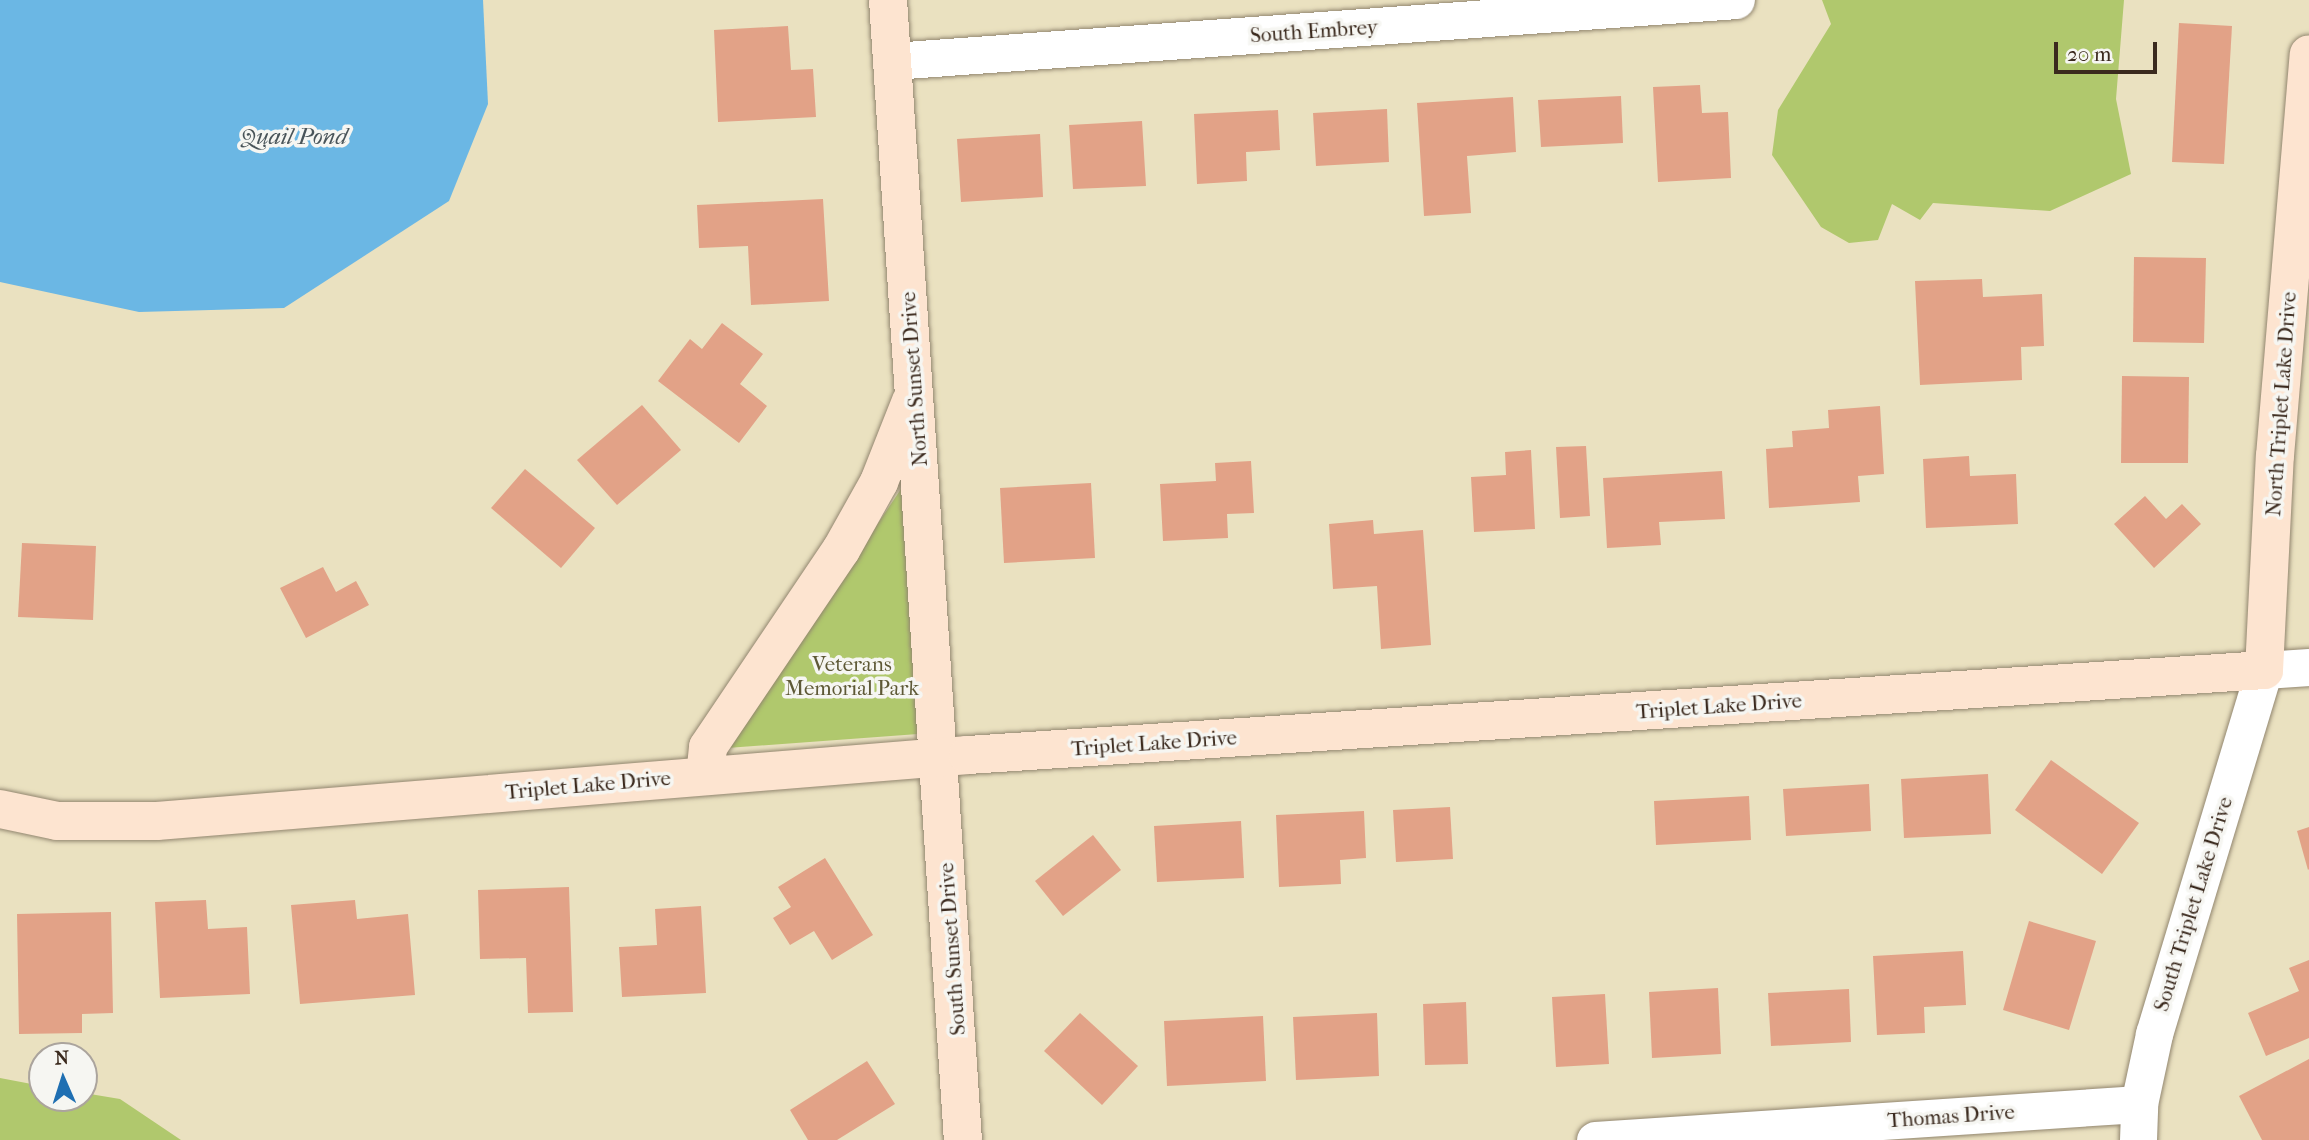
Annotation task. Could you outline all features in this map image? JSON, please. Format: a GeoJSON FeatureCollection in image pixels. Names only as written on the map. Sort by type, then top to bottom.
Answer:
{"type":"FeatureCollection","features":[{"type":"Feature","properties":{"kind":"street","name":"North Sunset Drive"},"geometry":{"type":"LineString","coordinates":[[888,0],[940,757]]}},
{"type":"Feature","properties":{"kind":"street","name":"South Embrey"},"geometry":{"type":"LineString","coordinates":[[892,61],[1737,0]]}},
{"type":"Feature","properties":{"kind":"street","name":"North Triplet Lake Drive"},"geometry":{"type":"LineString","coordinates":[[2263,670],[2274,456],[2309,54]]}},
{"type":"Feature","properties":{"kind":"street"},"geometry":{"type":"LineString","coordinates":[[705,776],[708,747],[841,550],[879,482],[915,393]]}},
{"type":"Feature","properties":{"kind":"street","name":"Triplet Lake Drive"},"geometry":{"type":"LineString","coordinates":[[0,809],[57,821],[157,821],[940,757],[2309,667]]}},
{"type":"Feature","properties":{"kind":"street","name":"South Triplet Lake Drive"},"geometry":{"type":"LineString","coordinates":[[2138,1140],[2139,1104],[2154,1034],[2263,670]]}},
{"type":"Feature","properties":{"kind":"street","name":"South Sunset Drive"},"geometry":{"type":"LineString","coordinates":[[940,757],[963,1140]]}},
{"type":"Feature","properties":{"kind":"street","name":"Thomas Drive"},"geometry":{"type":"LineString","coordinates":[[1595,1140],[2139,1104]]}},
{"type":"Feature","properties":{"kind":"green space"},"geometry":{"type":"Polygon","coordinates":[[[1822,0],[2124,0],[2116,99],[2131,174],[2050,211],[1933,203],[1920,220],[1892,204],[1878,240],[1849,243],[1821,227],[1772,155],[1778,110],[1831,24],[1822,0]]]}},
{"type":"Feature","properties":{"kind":"green space","name":"Veterans Memorial Park"},"geometry":{"type":"Polygon","coordinates":[[[901,489],[918,734],[727,748],[901,489]]]}},
{"type":"Feature","properties":{"kind":"green space"},"geometry":{"type":"Polygon","coordinates":[[[0,1078],[28,1083],[28,1112],[98,1112],[98,1095],[120,1099],[181,1140],[0,1140],[0,1078]]]}},
{"type":"Feature","properties":{"kind":"water","name":"Quail Pond"},"geometry":{"type":"Polygon","coordinates":[[[0,0],[483,0],[488,104],[449,201],[284,308],[139,312],[0,282],[0,0]]]}},
{"type":"Feature","properties":{"kind":"building"},"geometry":{"type":"Polygon","coordinates":[[[2179,23],[2232,26],[2224,164],[2172,162],[2179,23]]]}},
{"type":"Feature","properties":{"kind":"building"},"geometry":{"type":"Polygon","coordinates":[[[788,26],[791,70],[813,69],[816,117],[718,122],[714,30],[788,26]]]}},
{"type":"Feature","properties":{"kind":"building"},"geometry":{"type":"Polygon","coordinates":[[[1700,85],[1702,113],[1728,112],[1731,178],[1658,182],[1653,87],[1700,85]]]}},
{"type":"Feature","properties":{"kind":"building"},"geometry":{"type":"Polygon","coordinates":[[[1621,96],[1623,143],[1541,147],[1538,100],[1621,96]]]}},
{"type":"Feature","properties":{"kind":"building"},"geometry":{"type":"Polygon","coordinates":[[[1513,97],[1516,152],[1467,156],[1471,213],[1424,216],[1417,103],[1513,97]]]}},
{"type":"Feature","properties":{"kind":"building"},"geometry":{"type":"Polygon","coordinates":[[[1387,109],[1389,162],[1316,166],[1313,113],[1387,109]]]}},
{"type":"Feature","properties":{"kind":"building"},"geometry":{"type":"Polygon","coordinates":[[[1278,110],[1280,150],[1246,152],[1247,181],[1197,184],[1194,114],[1278,110]]]}},
{"type":"Feature","properties":{"kind":"building"},"geometry":{"type":"Polygon","coordinates":[[[1142,121],[1146,186],[1073,189],[1069,125],[1142,121]]]}},
{"type":"Feature","properties":{"kind":"building"},"geometry":{"type":"Polygon","coordinates":[[[1040,134],[1043,197],[961,202],[957,139],[1040,134]]]}},
{"type":"Feature","properties":{"kind":"building"},"geometry":{"type":"Polygon","coordinates":[[[823,199],[829,301],[751,305],[748,246],[699,248],[697,205],[823,199]]]}},
{"type":"Feature","properties":{"kind":"building"},"geometry":{"type":"Polygon","coordinates":[[[2134,257],[2206,258],[2204,343],[2133,342],[2134,257]]]}},
{"type":"Feature","properties":{"kind":"building"},"geometry":{"type":"Polygon","coordinates":[[[1982,279],[1983,297],[2042,294],[2044,346],[2021,347],[2022,380],[1920,385],[1915,281],[1982,279]]]}},
{"type":"Feature","properties":{"kind":"building"},"geometry":{"type":"Polygon","coordinates":[[[722,323],[763,354],[740,384],[767,406],[739,443],[658,381],[690,339],[702,349],[722,323]]]}},
{"type":"Feature","properties":{"kind":"building"},"geometry":{"type":"Polygon","coordinates":[[[2122,376],[2189,377],[2188,463],[2121,463],[2122,376]]]}},
{"type":"Feature","properties":{"kind":"building"},"geometry":{"type":"Polygon","coordinates":[[[642,405],[681,450],[617,505],[577,460],[642,405]]]}},
{"type":"Feature","properties":{"kind":"building"},"geometry":{"type":"Polygon","coordinates":[[[1880,406],[1884,474],[1858,476],[1860,502],[1769,508],[1766,449],[1793,447],[1792,431],[1829,428],[1828,410],[1880,406]]]}},
{"type":"Feature","properties":{"kind":"building"},"geometry":{"type":"Polygon","coordinates":[[[1586,446],[1590,516],[1560,518],[1556,447],[1586,446]]]}},
{"type":"Feature","properties":{"kind":"building"},"geometry":{"type":"Polygon","coordinates":[[[1531,450],[1535,529],[1474,532],[1471,477],[1506,475],[1505,452],[1531,450]]]}},
{"type":"Feature","properties":{"kind":"building"},"geometry":{"type":"Polygon","coordinates":[[[1969,456],[1970,476],[2016,474],[2018,524],[1926,528],[1923,459],[1969,456]]]}},
{"type":"Feature","properties":{"kind":"building"},"geometry":{"type":"Polygon","coordinates":[[[1251,461],[1254,513],[1227,514],[1228,538],[1163,541],[1160,484],[1216,481],[1215,463],[1251,461]]]}},
{"type":"Feature","properties":{"kind":"building"},"geometry":{"type":"Polygon","coordinates":[[[525,469],[595,528],[561,568],[491,508],[525,469]]]}},
{"type":"Feature","properties":{"kind":"building"},"geometry":{"type":"Polygon","coordinates":[[[1722,471],[1725,519],[1659,522],[1661,545],[1607,548],[1603,478],[1722,471]]]}},
{"type":"Feature","properties":{"kind":"building"},"geometry":{"type":"Polygon","coordinates":[[[1091,483],[1095,558],[1004,563],[1000,488],[1091,483]]]}},
{"type":"Feature","properties":{"kind":"building"},"geometry":{"type":"Polygon","coordinates":[[[2145,496],[2166,519],[2182,504],[2201,524],[2154,568],[2114,524],[2145,496]]]}},
{"type":"Feature","properties":{"kind":"building"},"geometry":{"type":"Polygon","coordinates":[[[1373,520],[1374,534],[1423,530],[1431,645],[1381,649],[1377,586],[1333,589],[1329,524],[1373,520]]]}},
{"type":"Feature","properties":{"kind":"building"},"geometry":{"type":"Polygon","coordinates":[[[22,543],[96,546],[93,620],[18,617],[22,543]]]}},
{"type":"Feature","properties":{"kind":"building"},"geometry":{"type":"Polygon","coordinates":[[[323,567],[336,592],[356,581],[369,605],[306,638],[280,588],[323,567]]]}},
{"type":"Feature","properties":{"kind":"building"},"geometry":{"type":"Polygon","coordinates":[[[2051,760],[2139,823],[2102,874],[2015,810],[2051,760]]]}},
{"type":"Feature","properties":{"kind":"building"},"geometry":{"type":"Polygon","coordinates":[[[1988,774],[1991,834],[1904,838],[1901,779],[1988,774]]]}},
{"type":"Feature","properties":{"kind":"building"},"geometry":{"type":"Polygon","coordinates":[[[1869,784],[1871,831],[1786,836],[1783,789],[1869,784]]]}},
{"type":"Feature","properties":{"kind":"building"},"geometry":{"type":"Polygon","coordinates":[[[1749,796],[1751,840],[1656,845],[1654,801],[1749,796]]]}},
{"type":"Feature","properties":{"kind":"building"},"geometry":{"type":"Polygon","coordinates":[[[1450,807],[1453,859],[1396,862],[1393,810],[1450,807]]]}},
{"type":"Feature","properties":{"kind":"building"},"geometry":{"type":"Polygon","coordinates":[[[1364,811],[1366,858],[1340,860],[1341,884],[1279,887],[1276,815],[1364,811]]]}},
{"type":"Feature","properties":{"kind":"building"},"geometry":{"type":"Polygon","coordinates":[[[1241,821],[1244,878],[1157,882],[1154,826],[1241,821]]]}},
{"type":"Feature","properties":{"kind":"building"},"geometry":{"type":"Polygon","coordinates":[[[2309,827],[2309,869],[2308,870],[2297,831],[2309,827]]]}},
{"type":"Feature","properties":{"kind":"building"},"geometry":{"type":"Polygon","coordinates":[[[1093,835],[1121,870],[1063,916],[1035,881],[1093,835]]]}},
{"type":"Feature","properties":{"kind":"building"},"geometry":{"type":"Polygon","coordinates":[[[825,858],[873,935],[832,960],[814,931],[790,945],[773,918],[791,907],[778,887],[825,858]]]}},
{"type":"Feature","properties":{"kind":"building"},"geometry":{"type":"Polygon","coordinates":[[[569,887],[573,1012],[528,1013],[526,958],[480,959],[478,890],[569,887]]]}},
{"type":"Feature","properties":{"kind":"building"},"geometry":{"type":"Polygon","coordinates":[[[206,900],[208,929],[247,927],[250,994],[160,998],[155,902],[206,900]]]}},
{"type":"Feature","properties":{"kind":"building"},"geometry":{"type":"Polygon","coordinates":[[[355,900],[357,919],[408,914],[415,995],[300,1004],[291,905],[355,900]]]}},
{"type":"Feature","properties":{"kind":"building"},"geometry":{"type":"Polygon","coordinates":[[[701,906],[706,993],[622,997],[619,947],[657,945],[655,909],[701,906]]]}},
{"type":"Feature","properties":{"kind":"building"},"geometry":{"type":"Polygon","coordinates":[[[111,912],[113,1013],[82,1014],[82,1033],[19,1034],[17,914],[111,912]]]}},
{"type":"Feature","properties":{"kind":"building"},"geometry":{"type":"Polygon","coordinates":[[[2029,921],[2096,941],[2069,1030],[2003,1010],[2029,921]]]}},
{"type":"Feature","properties":{"kind":"building"},"geometry":{"type":"Polygon","coordinates":[[[1963,951],[1966,1005],[1924,1007],[1925,1033],[1877,1035],[1873,956],[1963,951]]]}},
{"type":"Feature","properties":{"kind":"building"},"geometry":{"type":"Polygon","coordinates":[[[2309,960],[2309,1038],[2266,1056],[2248,1013],[2299,991],[2289,968],[2309,960]]]}},
{"type":"Feature","properties":{"kind":"building"},"geometry":{"type":"Polygon","coordinates":[[[1718,988],[1721,1054],[1652,1058],[1649,992],[1718,988]]]}},
{"type":"Feature","properties":{"kind":"building"},"geometry":{"type":"Polygon","coordinates":[[[1849,989],[1851,1042],[1771,1046],[1768,993],[1849,989]]]}},
{"type":"Feature","properties":{"kind":"building"},"geometry":{"type":"Polygon","coordinates":[[[1605,994],[1609,1064],[1556,1067],[1552,997],[1605,994]]]}},
{"type":"Feature","properties":{"kind":"building"},"geometry":{"type":"Polygon","coordinates":[[[1466,1002],[1468,1064],[1425,1065],[1423,1004],[1466,1002]]]}},
{"type":"Feature","properties":{"kind":"building"},"geometry":{"type":"Polygon","coordinates":[[[1080,1013],[1138,1066],[1102,1105],[1044,1051],[1080,1013]]]}},
{"type":"Feature","properties":{"kind":"building"},"geometry":{"type":"Polygon","coordinates":[[[1377,1013],[1379,1076],[1296,1080],[1293,1017],[1377,1013]]]}},
{"type":"Feature","properties":{"kind":"building"},"geometry":{"type":"Polygon","coordinates":[[[1263,1016],[1266,1081],[1167,1086],[1164,1021],[1263,1016]]]}},
{"type":"Feature","properties":{"kind":"building"},"geometry":{"type":"Polygon","coordinates":[[[2309,1059],[2309,1140],[2262,1140],[2239,1096],[2309,1059]]]}},
{"type":"Feature","properties":{"kind":"building"},"geometry":{"type":"Polygon","coordinates":[[[867,1061],[895,1104],[837,1140],[808,1140],[790,1110],[867,1061]]]}}]}
